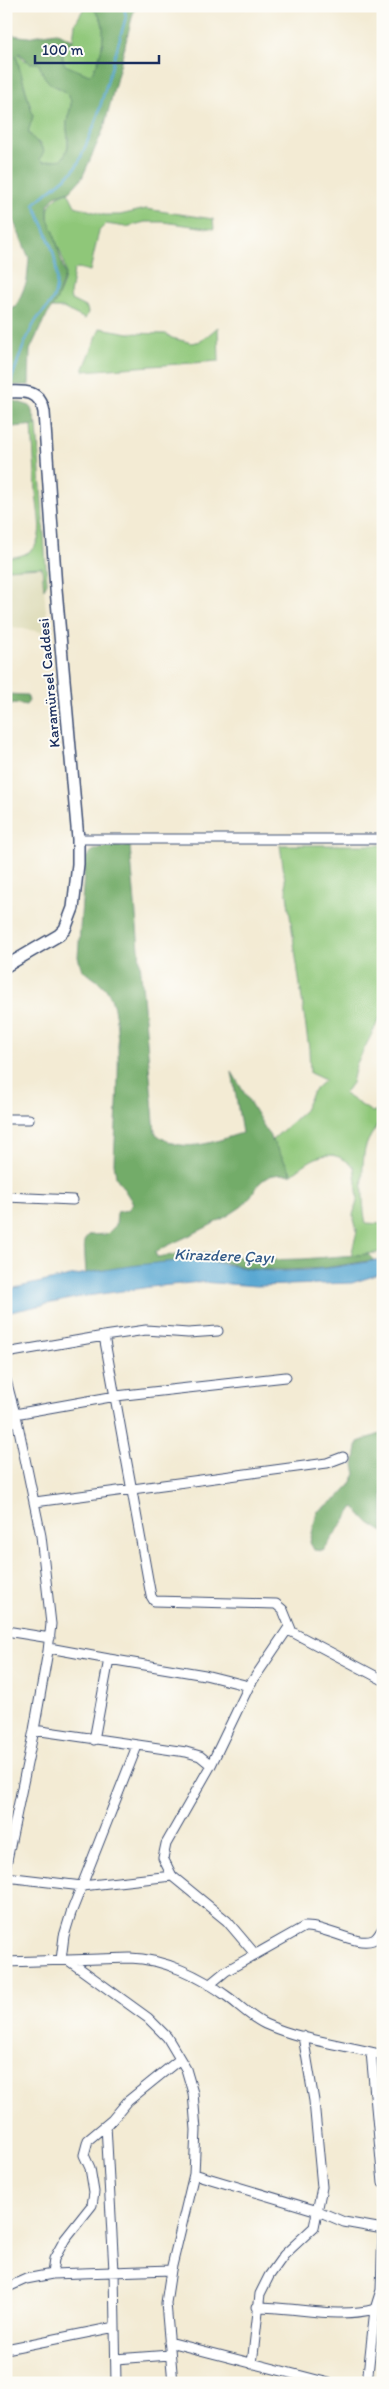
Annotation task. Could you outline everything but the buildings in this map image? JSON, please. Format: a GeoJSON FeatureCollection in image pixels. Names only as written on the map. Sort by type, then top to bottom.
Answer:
{"type":"FeatureCollection","features":[{"type":"Feature","properties":{"kind":"main road","name":"Karamürsel Caddesi"},"geometry":{"type":"LineString","coordinates":[[6,966],[59,935],[70,920],[77,884],[78,840],[44,412],[40,398],[35,394],[12,391]]}},
{"type":"Feature","properties":{"kind":"street"},"geometry":{"type":"LineString","coordinates":[[78,840],[383,839]]}},
{"type":"Feature","properties":{"kind":"street"},"geometry":{"type":"LineString","coordinates":[[6,1119],[29,1119]]}},
{"type":"Feature","properties":{"kind":"street"},"geometry":{"type":"LineString","coordinates":[[6,1197],[73,1200]]}},
{"type":"Feature","properties":{"kind":"street"},"geometry":{"type":"LineString","coordinates":[[6,1353],[146,1330],[188,1333],[218,1331]]}},
{"type":"Feature","properties":{"kind":"street"},"geometry":{"type":"LineString","coordinates":[[104,1336],[152,1599],[163,1603],[276,1604],[283,1610],[289,1627],[295,1634],[383,1680]]}},
{"type":"Feature","properties":{"kind":"street"},"geometry":{"type":"LineString","coordinates":[[6,1422],[16,1417],[116,1396],[286,1377]]}},
{"type":"Feature","properties":{"kind":"street"},"geometry":{"type":"LineString","coordinates":[[6,1380],[35,1502],[46,1563],[51,1624],[34,1730],[6,1865]]}},
{"type":"Feature","properties":{"kind":"street"},"geometry":{"type":"LineString","coordinates":[[35,1502],[326,1463],[343,1457]]}},
{"type":"Feature","properties":{"kind":"street"},"geometry":{"type":"LineString","coordinates":[[255,1954],[227,1921],[172,1876],[163,1858],[166,1844],[211,1765],[249,1686],[289,1627]]}},
{"type":"Feature","properties":{"kind":"street"},"geometry":{"type":"LineString","coordinates":[[6,1631],[50,1638]]}},
{"type":"Feature","properties":{"kind":"street"},"geometry":{"type":"LineString","coordinates":[[48,1648],[223,1678],[249,1686]]}},
{"type":"Feature","properties":{"kind":"street"},"geometry":{"type":"LineString","coordinates":[[94,1740],[109,1659]]}},
{"type":"Feature","properties":{"kind":"street"},"geometry":{"type":"LineString","coordinates":[[34,1730],[195,1754],[211,1765]]}},
{"type":"Feature","properties":{"kind":"street"},"geometry":{"type":"LineString","coordinates":[[65,1960],[64,1936],[137,1746]]}},
{"type":"Feature","properties":{"kind":"street"},"geometry":{"type":"LineString","coordinates":[[6,1877],[82,1886],[172,1876]]}},
{"type":"Feature","properties":{"kind":"street"},"geometry":{"type":"LineString","coordinates":[[209,1985],[226,1970],[304,1927],[317,1928],[368,1941],[376,1938],[383,1928]]}},
{"type":"Feature","properties":{"kind":"street"},"geometry":{"type":"LineString","coordinates":[[6,1962],[150,1959],[174,1967],[209,1985],[264,2023],[303,2036],[383,2055]]}},
{"type":"Feature","properties":{"kind":"street"},"geometry":{"type":"LineString","coordinates":[[65,1960],[148,2018],[167,2037],[180,2059],[193,2093],[196,2130],[194,2174],[171,2270],[166,2303],[173,2383]]}},
{"type":"Feature","properties":{"kind":"street"},"geometry":{"type":"LineString","coordinates":[[252,2364],[257,2307],[269,2276],[284,2255],[314,2227],[322,2187],[314,2102],[303,2036]]}},
{"type":"Feature","properties":{"kind":"street"},"geometry":{"type":"LineString","coordinates":[[372,2052],[383,2183]]}},
{"type":"Feature","properties":{"kind":"street"},"geometry":{"type":"LineString","coordinates":[[52,2274],[54,2259],[65,2239],[92,2204],[94,2192],[90,2168],[84,2155],[88,2140],[106,2125],[128,2101],[180,2059]]}},
{"type":"Feature","properties":{"kind":"street"},"geometry":{"type":"LineString","coordinates":[[106,2125],[114,2271],[116,2383]]}},
{"type":"Feature","properties":{"kind":"street"},"geometry":{"type":"LineString","coordinates":[[194,2174],[318,2211],[344,2222],[383,2228],[382,2290],[375,2309],[367,2383]]}},
{"type":"Feature","properties":{"kind":"street"},"geometry":{"type":"LineString","coordinates":[[6,2288],[26,2279],[52,2274],[171,2270]]}},
{"type":"Feature","properties":{"kind":"street"},"geometry":{"type":"LineString","coordinates":[[257,2307],[285,2307],[356,2314],[375,2309]]}},
{"type":"Feature","properties":{"kind":"street"},"geometry":{"type":"LineString","coordinates":[[6,2349],[115,2327]]}},
{"type":"Feature","properties":{"kind":"street"},"geometry":{"type":"LineString","coordinates":[[168,2342],[328,2383]]}},
{"type":"Feature","properties":{"kind":"street"},"geometry":{"type":"LineString","coordinates":[[116,2359],[170,2355]]}},
{"type":"Feature","properties":{"kind":"shaded area"},"geometry":{"type":"Polygon","coordinates":[[[42,567],[48,633],[6,626],[6,569],[42,567]]]}},
{"type":"Feature","properties":{"kind":"green space"},"geometry":{"type":"Polygon","coordinates":[[[85,6],[91,6],[101,19],[103,25],[103,41],[99,57],[93,71],[89,75],[65,66],[63,58],[65,49],[73,40],[75,24],[85,6]]]}},
{"type":"Feature","properties":{"kind":"green space"},"geometry":{"type":"Polygon","coordinates":[[[91,6],[135,6],[104,128],[82,178],[70,191],[55,196],[48,205],[48,219],[54,232],[65,275],[57,299],[43,322],[30,350],[29,385],[6,386],[6,311],[16,307],[27,281],[29,258],[10,212],[6,174],[11,160],[6,144],[6,34],[27,37],[56,32],[73,40],[63,51],[65,65],[89,75],[96,65],[103,41],[101,19],[91,6]],[[19,53],[16,56],[33,116],[28,132],[44,151],[40,159],[43,162],[62,159],[68,145],[67,122],[71,106],[69,96],[47,80],[38,63],[30,63],[19,53]]]}},
{"type":"Feature","properties":{"kind":"green space"},"geometry":{"type":"Polygon","coordinates":[[[18,53],[24,60],[38,63],[47,80],[69,96],[71,106],[67,122],[68,145],[62,159],[43,162],[40,159],[41,144],[34,140],[28,131],[33,116],[16,56],[18,53]]]}},
{"type":"Feature","properties":{"kind":"green space"},"geometry":{"type":"Polygon","coordinates":[[[68,192],[75,206],[104,215],[120,215],[146,209],[213,219],[214,229],[164,222],[145,222],[126,227],[106,224],[99,231],[90,271],[78,268],[74,270],[70,294],[71,300],[87,308],[88,313],[85,319],[63,308],[51,308],[60,292],[65,275],[64,263],[48,217],[49,207],[55,199],[68,192]]]}},
{"type":"Feature","properties":{"kind":"green space"},"geometry":{"type":"Polygon","coordinates":[[[218,327],[219,361],[83,371],[100,328],[129,333],[166,334],[172,338],[192,343],[201,341],[218,327]]]}},
{"type":"Feature","properties":{"kind":"green space"},"geometry":{"type":"Polygon","coordinates":[[[6,398],[30,406],[37,425],[12,427],[6,432],[6,398]]]}},
{"type":"Feature","properties":{"kind":"green space"},"geometry":{"type":"Polygon","coordinates":[[[32,425],[37,425],[47,583],[44,589],[42,567],[6,569],[6,558],[21,556],[30,551],[36,544],[39,535],[40,525],[32,425]]]}},
{"type":"Feature","properties":{"kind":"green space"},"geometry":{"type":"Polygon","coordinates":[[[6,694],[27,695],[29,701],[26,705],[14,703],[6,707],[6,694]]]}},
{"type":"Feature","properties":{"kind":"green space"},"geometry":{"type":"Polygon","coordinates":[[[280,845],[383,845],[383,1012],[356,1065],[352,1083],[344,1094],[372,1112],[383,1108],[379,1123],[364,1152],[363,1184],[366,1223],[383,1224],[383,1252],[351,1256],[357,1231],[353,1215],[358,1198],[354,1167],[337,1156],[330,1155],[315,1159],[292,1174],[272,1140],[303,1112],[313,1091],[325,1080],[310,1073],[309,1049],[280,845]]]}},
{"type":"Feature","properties":{"kind":"green space"},"geometry":{"type":"Polygon","coordinates":[[[130,846],[155,1133],[165,1140],[176,1144],[197,1145],[242,1133],[232,1072],[292,1174],[269,1176],[259,1184],[241,1207],[210,1226],[155,1252],[157,1257],[184,1253],[220,1253],[258,1260],[369,1254],[374,1260],[325,1268],[285,1270],[251,1269],[222,1262],[183,1261],[86,1274],[84,1241],[89,1235],[107,1234],[116,1225],[117,1212],[128,1210],[133,1203],[116,1177],[114,1163],[118,1049],[117,1026],[113,1006],[106,988],[82,970],[78,957],[85,860],[98,848],[130,846]]]}},
{"type":"Feature","properties":{"kind":"green space"},"geometry":{"type":"Polygon","coordinates":[[[383,1433],[383,1532],[369,1523],[354,1507],[323,1551],[314,1550],[310,1542],[317,1512],[338,1498],[350,1485],[356,1474],[354,1465],[358,1442],[383,1433]]]}},
{"type":"Feature","properties":{"kind":"water"},"geometry":{"type":"Polygon","coordinates":[[[383,1259],[383,1273],[352,1283],[257,1286],[201,1282],[80,1297],[6,1313],[6,1290],[116,1268],[192,1261],[266,1271],[300,1271],[383,1259]]]}},
{"type":"Feature","properties":{"kind":"waterway"},"geometry":{"type":"LineString","coordinates":[[9,388],[30,332],[51,302],[57,281],[52,247],[34,204],[72,172],[78,164],[96,121],[126,17],[124,6]]}},
{"type":"Feature","properties":{"kind":"water label","name":"Kirazdere Çayı"},"geometry":{"type":"Point","coordinates":[224,1255]}}]}
